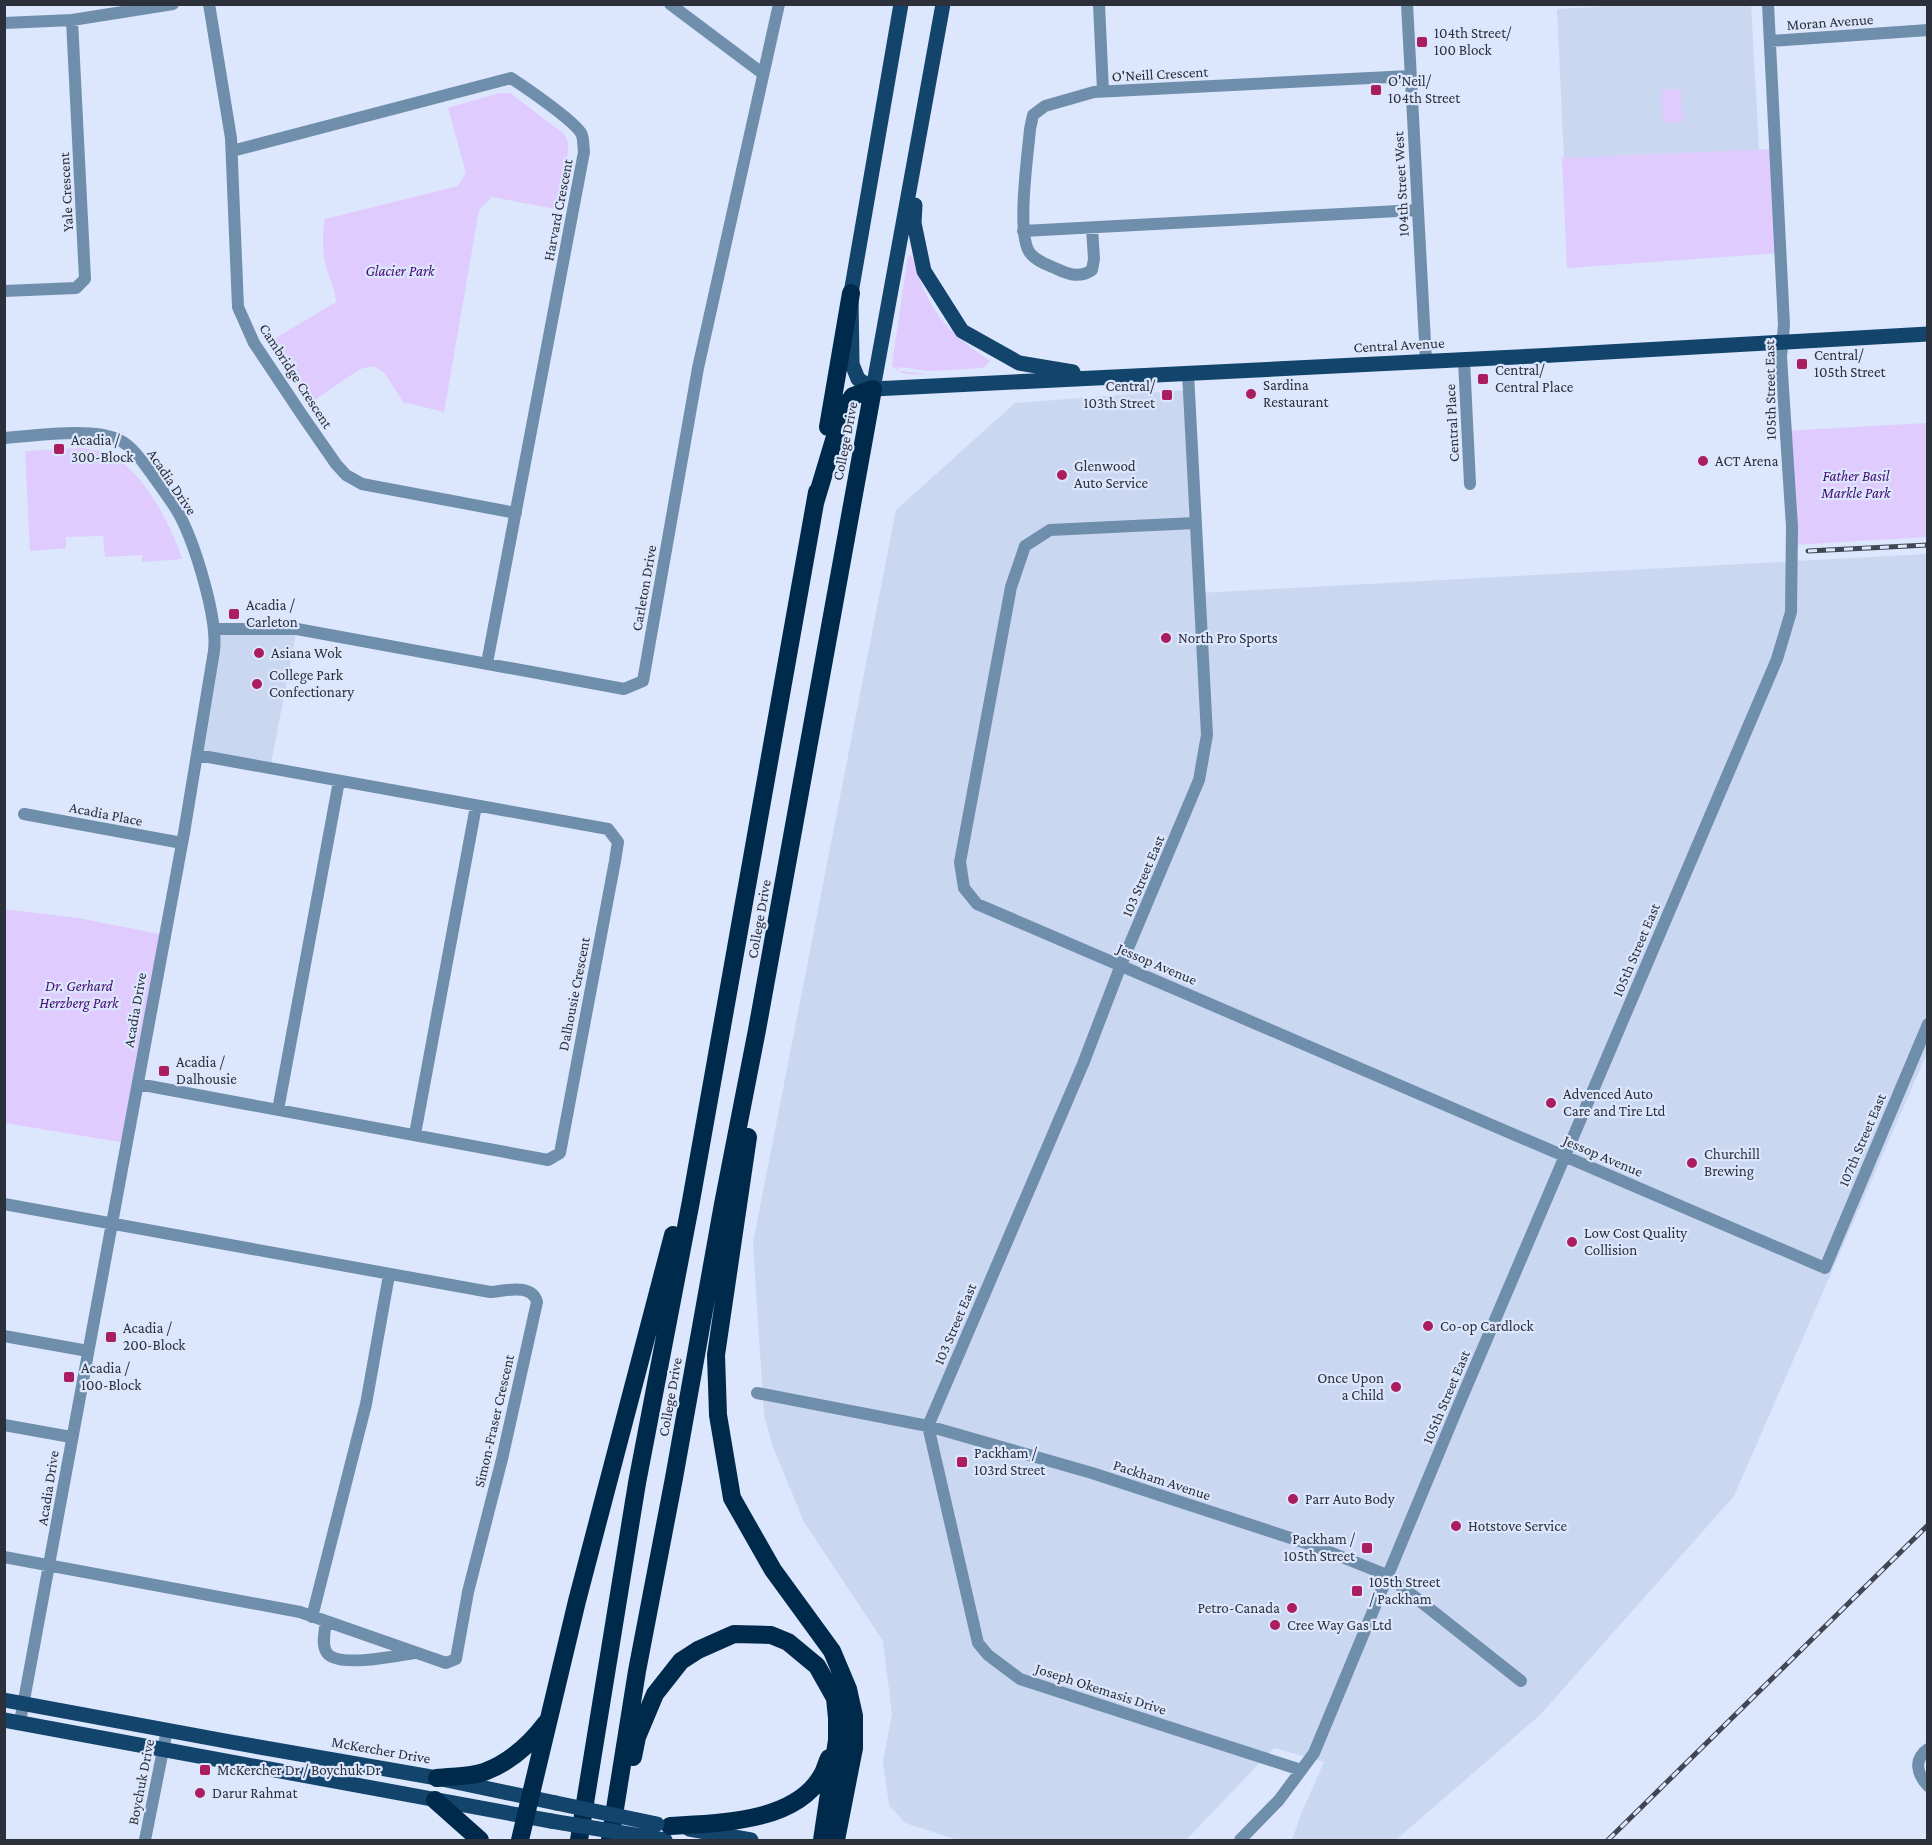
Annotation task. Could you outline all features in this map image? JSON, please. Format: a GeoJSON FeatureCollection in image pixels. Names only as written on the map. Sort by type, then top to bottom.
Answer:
{"type":"FeatureCollection","features":[{"type":"Feature","properties":{"kind":"highway","name":"College Drive"},"geometry":{"type":"LineString","coordinates":[[579,1840],[637,1483],[691,1201],[851,293]]}},
{"type":"Feature","properties":{"kind":"highway","name":"College Drive"},"geometry":{"type":"LineString","coordinates":[[610,1840],[637,1671],[723,1204],[758,1030],[873,389]]}},
{"type":"Feature","properties":{"kind":"highway"},"geometry":{"type":"LineString","coordinates":[[815,503],[843,410],[853,396],[873,389]]}},
{"type":"Feature","properties":{"kind":"highway"},"geometry":{"type":"LineString","coordinates":[[758,1030],[759,1063],[716,1355],[718,1415],[732,1498],[773,1570],[832,1651],[848,1689],[854,1716],[854,1748],[836,1840]]}},
{"type":"Feature","properties":{"kind":"highway"},"geometry":{"type":"LineString","coordinates":[[520,1840],[577,1601],[706,1112]]}},
{"type":"Feature","properties":{"kind":"highway"},"geometry":{"type":"LineString","coordinates":[[615,1840],[638,1737],[655,1694],[681,1661],[698,1650],[734,1634],[771,1635],[788,1642],[817,1666],[834,1698],[837,1740],[822,1840]]}},
{"type":"Feature","properties":{"kind":"highway"},"geometry":{"type":"LineString","coordinates":[[437,1778],[483,1773],[504,1762],[533,1739],[550,1717]]}},
{"type":"Feature","properties":{"kind":"highway"},"geometry":{"type":"LineString","coordinates":[[661,1832],[735,1822],[767,1815],[794,1802],[821,1776],[837,1740]]}},
{"type":"Feature","properties":{"kind":"highway"},"geometry":{"type":"LineString","coordinates":[[435,1800],[480,1840]]}},
{"type":"Feature","properties":{"kind":"main road","name":"College Drive"},"geometry":{"type":"LineString","coordinates":[[851,293],[901,4]]}},
{"type":"Feature","properties":{"kind":"main road","name":"College Drive"},"geometry":{"type":"LineString","coordinates":[[873,389],[944,4]]}},
{"type":"Feature","properties":{"kind":"main road"},"geometry":{"type":"LineString","coordinates":[[918,147],[914,223],[924,271],[962,331],[1019,363],[1099,377]]}},
{"type":"Feature","properties":{"kind":"main road"},"geometry":{"type":"LineString","coordinates":[[851,293],[852,364],[858,379],[873,389]]}},
{"type":"Feature","properties":{"kind":"main road","name":"Central Avenue"},"geometry":{"type":"LineString","coordinates":[[873,389],[1464,360],[1928,334]]}},
{"type":"Feature","properties":{"kind":"main road","name":"McKercher Drive"},"geometry":{"type":"LineString","coordinates":[[4,1700],[437,1778],[528,1806],[551,1821],[751,1840]]}},
{"type":"Feature","properties":{"kind":"main road","name":"McKercher Drive"},"geometry":{"type":"LineString","coordinates":[[4,1720],[435,1800],[528,1806],[556,1803],[661,1832]]}},
{"type":"Feature","properties":{"kind":"street"},"geometry":{"type":"LineString","coordinates":[[4,23],[72,20],[173,4]]}},
{"type":"Feature","properties":{"kind":"street","name":"Cambridge Crescent"},"geometry":{"type":"LineString","coordinates":[[209,4],[232,151],[238,308],[256,348],[346,475],[362,484],[516,513]]}},
{"type":"Feature","properties":{"kind":"street"},"geometry":{"type":"LineString","coordinates":[[670,4],[762,73]]}},
{"type":"Feature","properties":{"kind":"street","name":"Carleton Drive"},"geometry":{"type":"LineString","coordinates":[[215,629],[297,629],[624,689],[643,681],[698,368],[779,4]]}},
{"type":"Feature","properties":{"kind":"street"},"geometry":{"type":"LineString","coordinates":[[1099,4],[1103,92]]}},
{"type":"Feature","properties":{"kind":"street","name":"104th Street West"},"geometry":{"type":"LineString","coordinates":[[1407,4],[1426,361]]}},
{"type":"Feature","properties":{"kind":"street","name":"105th Street East"},"geometry":{"type":"LineString","coordinates":[[1240,1840],[1279,1800],[1314,1752],[1387,1575],[1777,660],[1791,612],[1792,527],[1781,372],[1784,325],[1768,4]]}},
{"type":"Feature","properties":{"kind":"street","name":"Yale Crescent"},"geometry":{"type":"LineString","coordinates":[[4,291],[76,288],[85,279],[72,20]]}},
{"type":"Feature","properties":{"kind":"street","name":"Moran Avenue"},"geometry":{"type":"LineString","coordinates":[[1770,41],[1928,30]]}},
{"type":"Feature","properties":{"kind":"street","name":"O'Neill Crescent"},"geometry":{"type":"LineString","coordinates":[[1092,228],[1094,259],[1092,270],[1086,274],[1070,274],[1038,260],[1029,252],[1023,231],[1029,129],[1033,115],[1045,106],[1092,92],[1410,76]]}},
{"type":"Feature","properties":{"kind":"street","name":"Harvard Crescent"},"geometry":{"type":"LineString","coordinates":[[232,151],[511,78],[573,124],[582,134],[584,152],[487,663]]}},
{"type":"Feature","properties":{"kind":"street"},"geometry":{"type":"LineString","coordinates":[[1023,231],[1417,210]]}},
{"type":"Feature","properties":{"kind":"street","name":"Central Place"},"geometry":{"type":"LineString","coordinates":[[1464,360],[1470,484]]}},
{"type":"Feature","properties":{"kind":"street","name":"103 Street East"},"geometry":{"type":"LineString","coordinates":[[928,1426],[1083,1064],[1121,965],[1199,780],[1207,735],[1188,374]]}},
{"type":"Feature","properties":{"kind":"street","name":"Acadia Drive"},"geometry":{"type":"LineString","coordinates":[[4,438],[99,435],[119,440],[130,449],[146,466],[179,513],[191,544],[215,629],[214,651],[182,843],[20,1722]]}},
{"type":"Feature","properties":{"kind":"street","name":"Jessop Avenue"},"geometry":{"type":"LineString","coordinates":[[1196,523],[1050,530],[1025,546],[1011,587],[960,862],[964,888],[977,904],[1825,1268]]}},
{"type":"Feature","properties":{"kind":"street","name":"Dalhousie Crescent"},"geometry":{"type":"LineString","coordinates":[[138,1084],[548,1160],[560,1153],[615,861],[618,842],[608,829],[197,755]]}},
{"type":"Feature","properties":{"kind":"street"},"geometry":{"type":"LineString","coordinates":[[278,1110],[339,781]]}},
{"type":"Feature","properties":{"kind":"street"},"geometry":{"type":"LineString","coordinates":[[416,1134],[476,806]]}},
{"type":"Feature","properties":{"kind":"street","name":"Acadia Place"},"geometry":{"type":"LineString","coordinates":[[24,814],[182,843]]}},
{"type":"Feature","properties":{"kind":"street","name":"107th Street East"},"geometry":{"type":"LineString","coordinates":[[1825,1268],[1928,1024]]}},
{"type":"Feature","properties":{"kind":"street","name":"Simon-Fraser Crescent"},"geometry":{"type":"LineString","coordinates":[[4,1204],[490,1292],[526,1290],[536,1296],[537,1302],[502,1459],[468,1592],[456,1659],[446,1663],[300,1612],[4,1557]]}},
{"type":"Feature","properties":{"kind":"street"},"geometry":{"type":"LineString","coordinates":[[312,1617],[366,1404],[389,1275]]}},
{"type":"Feature","properties":{"kind":"street"},"geometry":{"type":"LineString","coordinates":[[4,1336],[88,1352]]}},
{"type":"Feature","properties":{"kind":"street","name":"Packham Avenue"},"geometry":{"type":"LineString","coordinates":[[757,1393],[928,1426],[1092,1473],[1312,1545],[1387,1575],[1521,1681]]}},
{"type":"Feature","properties":{"kind":"street"},"geometry":{"type":"LineString","coordinates":[[4,1425],[71,1437]]}},
{"type":"Feature","properties":{"kind":"street","name":"Joseph Okemasis Drive"},"geometry":{"type":"LineString","coordinates":[[928,1426],[978,1643],[988,1655],[1020,1679],[1301,1770]]}},
{"type":"Feature","properties":{"kind":"street","name":"Simon-Fraser Crescent"},"geometry":{"type":"LineString","coordinates":[[326,1621],[325,1648],[329,1655],[336,1659],[364,1660],[418,1653]]}},
{"type":"Feature","properties":{"kind":"street","name":"Boychuk Drive"},"geometry":{"type":"LineString","coordinates":[[145,1840],[166,1730]]}},
{"type":"Feature","properties":{"kind":"street"},"geometry":{"type":"LineString","coordinates":[[1928,1749],[1918,1758],[1917,1768],[1928,1786]]}},
{"type":"Feature","properties":{"kind":"shaded area"},"geometry":{"type":"Polygon","coordinates":[[[1648,4],[1751,5],[1759,150],[1564,160],[1557,9],[1648,4]]]}},
{"type":"Feature","properties":{"kind":"shaded area"},"geometry":{"type":"Polygon","coordinates":[[[1187,390],[1199,593],[1927,554],[1927,1053],[1734,1496],[1541,1714],[1396,1840],[1292,1840],[1324,1762],[1274,1748],[1186,1840],[958,1840],[905,1823],[889,1805],[883,1762],[892,1714],[883,1641],[804,1522],[773,1447],[764,1415],[753,1243],[896,510],[1015,403],[1187,390]]]}},
{"type":"Feature","properties":{"kind":"shaded area"},"geometry":{"type":"Polygon","coordinates":[[[215,629],[297,629],[270,769],[197,755],[215,629]]]}},
{"type":"Feature","properties":{"kind":"green space"},"geometry":{"type":"Polygon","coordinates":[[[1681,89],[1683,122],[1663,123],[1661,90],[1681,89]]]}},
{"type":"Feature","properties":{"kind":"green space","name":"Glacier Park"},"geometry":{"type":"Polygon","coordinates":[[[499,93],[510,93],[564,134],[568,143],[568,152],[556,209],[492,197],[479,210],[444,412],[403,402],[385,373],[374,366],[360,369],[310,403],[269,342],[336,302],[324,253],[325,219],[458,186],[466,173],[448,108],[499,93]]]}},
{"type":"Feature","properties":{"kind":"green space"},"geometry":{"type":"Polygon","coordinates":[[[1775,149],[1780,253],[1567,268],[1562,158],[1775,149]]]}},
{"type":"Feature","properties":{"kind":"green space"},"geometry":{"type":"Polygon","coordinates":[[[910,255],[925,292],[940,318],[961,340],[990,361],[983,368],[931,371],[898,367],[899,371],[892,365],[908,256],[910,255]]]}},
{"type":"Feature","properties":{"kind":"green space"},"geometry":{"type":"Polygon","coordinates":[[[899,371],[928,374],[913,374],[899,371]]]}},
{"type":"Feature","properties":{"kind":"green space","name":"Father Basil Markle Park"},"geometry":{"type":"Polygon","coordinates":[[[1927,423],[1927,537],[1792,545],[1785,431],[1927,423]]]}},
{"type":"Feature","properties":{"kind":"green space"},"geometry":{"type":"Polygon","coordinates":[[[83,448],[110,455],[136,476],[156,502],[182,559],[142,562],[142,555],[105,557],[103,536],[66,537],[66,548],[30,551],[25,451],[83,448]]]}},
{"type":"Feature","properties":{"kind":"green space","name":"Dr. Gerhard Herzberg Park"},"geometry":{"type":"Polygon","coordinates":[[[4,909],[78,918],[164,935],[126,1143],[5,1123],[4,909]]]}},
{"type":"Feature","properties":{"kind":"railway"},"geometry":{"type":"LineString","coordinates":[[1808,551],[1928,545]]}},
{"type":"Feature","properties":{"kind":"railway"},"geometry":{"type":"LineString","coordinates":[[1608,1840],[1928,1525]]}},
{"type":"Feature","properties":{"kind":"place","name":"104th Street/ 100 Block"},"geometry":{"type":"Point","coordinates":[1422,42]}},
{"type":"Feature","properties":{"kind":"place","name":"O'Neil/ 104th Street"},"geometry":{"type":"Point","coordinates":[1376,90]}},
{"type":"Feature","properties":{"kind":"place","name":"Central/ 105th Street"},"geometry":{"type":"Point","coordinates":[1802,364]}},
{"type":"Feature","properties":{"kind":"place","name":"Central/ Central Place"},"geometry":{"type":"Point","coordinates":[1483,379]}},
{"type":"Feature","properties":{"kind":"place","name":"Sardina Restaurant"},"geometry":{"type":"Point","coordinates":[1251,394]}},
{"type":"Feature","properties":{"kind":"place","name":"Central/ 103th Street"},"geometry":{"type":"Point","coordinates":[1167,395]}},
{"type":"Feature","properties":{"kind":"place","name":"Acadia / 300-Block"},"geometry":{"type":"Point","coordinates":[59,449]}},
{"type":"Feature","properties":{"kind":"place","name":"ACT Arena"},"geometry":{"type":"Point","coordinates":[1703,461]}},
{"type":"Feature","properties":{"kind":"place","name":"Glenwood Auto Service"},"geometry":{"type":"Point","coordinates":[1062,475]}},
{"type":"Feature","properties":{"kind":"place","name":"Acadia / Carleton"},"geometry":{"type":"Point","coordinates":[234,614]}},
{"type":"Feature","properties":{"kind":"place","name":"North Pro Sports"},"geometry":{"type":"Point","coordinates":[1166,638]}},
{"type":"Feature","properties":{"kind":"place","name":"Asiana Wok"},"geometry":{"type":"Point","coordinates":[259,653]}},
{"type":"Feature","properties":{"kind":"place","name":"College Park Confectionary"},"geometry":{"type":"Point","coordinates":[257,684]}},
{"type":"Feature","properties":{"kind":"place","name":"Acadia / Dalhousie"},"geometry":{"type":"Point","coordinates":[164,1071]}},
{"type":"Feature","properties":{"kind":"place","name":"Advenced Auto Care and Tire Ltd"},"geometry":{"type":"Point","coordinates":[1551,1103]}},
{"type":"Feature","properties":{"kind":"place","name":"Churchill Brewing"},"geometry":{"type":"Point","coordinates":[1692,1163]}},
{"type":"Feature","properties":{"kind":"place","name":"Low Cost Quality Collision"},"geometry":{"type":"Point","coordinates":[1572,1242]}},
{"type":"Feature","properties":{"kind":"place","name":"Co-op Cardlock"},"geometry":{"type":"Point","coordinates":[1428,1326]}},
{"type":"Feature","properties":{"kind":"place","name":"Acadia / 200-Block"},"geometry":{"type":"Point","coordinates":[111,1337]}},
{"type":"Feature","properties":{"kind":"place","name":"Acadia / 100-Block"},"geometry":{"type":"Point","coordinates":[69,1377]}},
{"type":"Feature","properties":{"kind":"place","name":"Once Upon a Child"},"geometry":{"type":"Point","coordinates":[1396,1387]}},
{"type":"Feature","properties":{"kind":"place","name":"Packham / 103rd Street"},"geometry":{"type":"Point","coordinates":[962,1462]}},
{"type":"Feature","properties":{"kind":"place","name":"Parr Auto Body"},"geometry":{"type":"Point","coordinates":[1293,1499]}},
{"type":"Feature","properties":{"kind":"place","name":"Hotstove Service"},"geometry":{"type":"Point","coordinates":[1456,1526]}},
{"type":"Feature","properties":{"kind":"place","name":"Packham / 105th Street"},"geometry":{"type":"Point","coordinates":[1367,1548]}},
{"type":"Feature","properties":{"kind":"place","name":"105th Street / Packham"},"geometry":{"type":"Point","coordinates":[1357,1591]}},
{"type":"Feature","properties":{"kind":"place","name":"Petro-Canada"},"geometry":{"type":"Point","coordinates":[1292,1608]}},
{"type":"Feature","properties":{"kind":"place","name":"Cree Way Gas Ltd"},"geometry":{"type":"Point","coordinates":[1275,1625]}},
{"type":"Feature","properties":{"kind":"place","name":"McKercher Dr / Boychuk Dr"},"geometry":{"type":"Point","coordinates":[205,1770]}},
{"type":"Feature","properties":{"kind":"place","name":"Darur Rahmat"},"geometry":{"type":"Point","coordinates":[200,1793]}}]}
